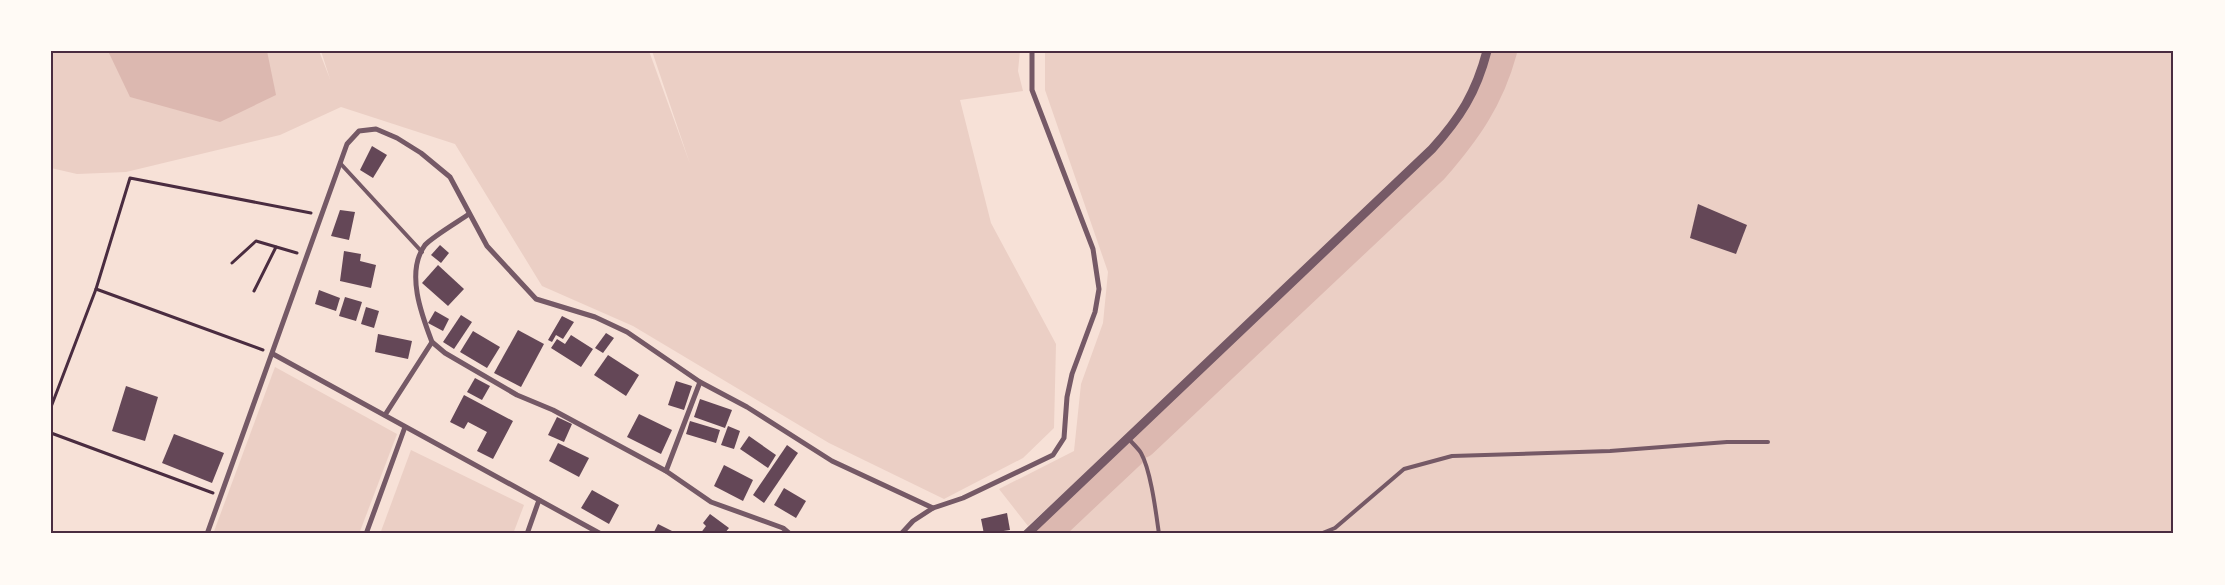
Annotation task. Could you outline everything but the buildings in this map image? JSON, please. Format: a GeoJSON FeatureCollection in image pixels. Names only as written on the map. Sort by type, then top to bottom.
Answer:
{"type":"FeatureCollection","features":[{"type":"Feature","properties":{"kind":"street"},"geometry":{"type":"LineString","coordinates":[[901,534],[913,520],[933,508],[963,498],[1053,455],[1064,438],[1067,397],[1072,374],[1095,312],[1099,289],[1093,249],[1032,90],[1032,51]]}},
{"type":"Feature","properties":{"kind":"street"},"geometry":{"type":"LineString","coordinates":[[1027,534],[1432,149],[1453,126],[1467,104],[1477,83],[1487,51]]}},
{"type":"Feature","properties":{"kind":"street"},"geometry":{"type":"LineString","coordinates":[[207,534],[347,144],[359,131],[376,129],[421,153],[450,177],[487,246],[536,299],[595,317],[627,332],[700,382],[747,407],[832,461],[933,508]]}},
{"type":"Feature","properties":{"kind":"street"},"geometry":{"type":"LineString","coordinates":[[469,214],[425,245],[416,269],[419,306],[432,342],[445,353],[517,395],[553,410],[666,471],[711,502],[783,528],[790,534]]}},
{"type":"Feature","properties":{"kind":"street"},"geometry":{"type":"LineString","coordinates":[[384,415],[432,342]]}},
{"type":"Feature","properties":{"kind":"street"},"geometry":{"type":"LineString","coordinates":[[273,354],[601,534]]}},
{"type":"Feature","properties":{"kind":"street"},"geometry":{"type":"LineString","coordinates":[[666,471],[700,382]]}},
{"type":"Feature","properties":{"kind":"street"},"geometry":{"type":"LineString","coordinates":[[366,534],[406,427]]}},
{"type":"Feature","properties":{"kind":"street"},"geometry":{"type":"LineString","coordinates":[[527,534],[539,500]]}},
{"type":"Feature","properties":{"kind":"lane"},"geometry":{"type":"LineString","coordinates":[[340,163],[422,252]]}},
{"type":"Feature","properties":{"kind":"lane"},"geometry":{"type":"LineString","coordinates":[[1128,438],[1141,452],[1144,461],[1156,510],[1159,534]]}},
{"type":"Feature","properties":{"kind":"lane"},"geometry":{"type":"LineString","coordinates":[[1320,534],[1335,528],[1404,469],[1452,456],[1610,451],[1727,442],[1768,442]]}},
{"type":"Feature","properties":{"kind":"path"},"geometry":{"type":"LineString","coordinates":[[51,407],[96,289],[130,178],[322,215]]}},
{"type":"Feature","properties":{"kind":"path"},"geometry":{"type":"LineString","coordinates":[[232,263],[256,241],[308,256]]}},
{"type":"Feature","properties":{"kind":"path"},"geometry":{"type":"LineString","coordinates":[[254,291],[276,247]]}},
{"type":"Feature","properties":{"kind":"path"},"geometry":{"type":"LineString","coordinates":[[96,289],[273,354]]}},
{"type":"Feature","properties":{"kind":"path"},"geometry":{"type":"LineString","coordinates":[[51,433],[220,496]]}},
{"type":"Feature","properties":{"kind":"shaded area"},"geometry":{"type":"Polygon","coordinates":[[[51,51],[319,51],[330,79],[321,51],[649,51],[690,164],[652,51],[1020,51],[1018,71],[1023,91],[960,100],[991,223],[1056,344],[1054,428],[1023,458],[944,499],[829,443],[633,326],[542,286],[455,144],[341,107],[280,135],[126,172],[77,174],[51,168],[51,51]]]}},
{"type":"Feature","properties":{"kind":"shaded area"},"geometry":{"type":"Polygon","coordinates":[[[108,51],[267,51],[276,95],[220,122],[130,97],[108,51]]]}},
{"type":"Feature","properties":{"kind":"shaded area"},"geometry":{"type":"Polygon","coordinates":[[[1045,51],[2174,51],[2174,534],[1062,534],[1101,499],[1176,390],[1028,526],[999,489],[1074,451],[1081,384],[1103,323],[1108,272],[1045,90],[1045,51]]]}},
{"type":"Feature","properties":{"kind":"shaded area"},"geometry":{"type":"Polygon","coordinates":[[[275,367],[397,434],[359,534],[213,534],[275,367]]]}},
{"type":"Feature","properties":{"kind":"shaded area"},"geometry":{"type":"Polygon","coordinates":[[[411,450],[524,505],[513,534],[380,534],[411,450]]]}},
{"type":"Feature","properties":{"kind":"waterway"},"geometry":{"type":"LineString","coordinates":[[1142,443],[1434,168],[1475,114],[1497,68],[1502,51]]}},
{"type":"Feature","properties":{"kind":"waterway"},"geometry":{"type":"LineString","coordinates":[[1045,534],[1131,453]]}}]}
